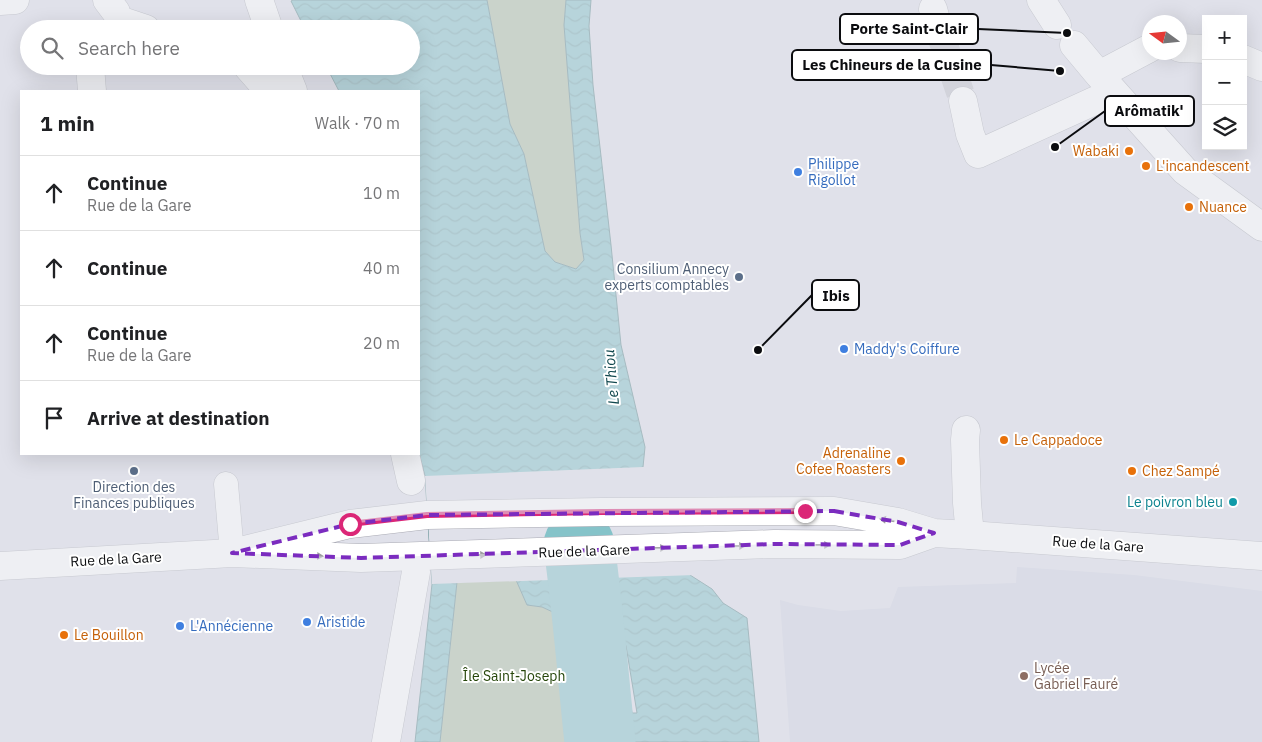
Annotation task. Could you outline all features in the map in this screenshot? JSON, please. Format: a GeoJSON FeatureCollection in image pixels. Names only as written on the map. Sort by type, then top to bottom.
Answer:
{"type":"FeatureCollection","features":[{"type":"Feature","properties":{"kind":"street"},"geometry":{"type":"LineString","coordinates":[[0,1],[15,0]]}},
{"type":"Feature","properties":{"kind":"street"},"geometry":{"type":"LineString","coordinates":[[252,20],[257,0]]}},
{"type":"Feature","properties":{"kind":"street"},"geometry":{"type":"LineString","coordinates":[[257,0],[266,20]]}},
{"type":"Feature","properties":{"kind":"street"},"geometry":{"type":"LineString","coordinates":[[1042,0],[1065,35],[1185,171],[1262,227]]}},
{"type":"Feature","properties":{"kind":"street"},"geometry":{"type":"LineString","coordinates":[[1187,48],[1202,49]]}},
{"type":"Feature","properties":{"kind":"street"},"geometry":{"type":"LineString","coordinates":[[963,101],[970,134],[978,154],[1106,83],[1142,54]]}},
{"type":"Feature","properties":{"kind":"street"},"geometry":{"type":"LineString","coordinates":[[1247,61],[1262,66]]}},
{"type":"Feature","properties":{"kind":"street"},"geometry":{"type":"LineString","coordinates":[[91,75],[92,90]]}},
{"type":"Feature","properties":{"kind":"street"},"geometry":{"type":"LineString","coordinates":[[255,75],[268,90]]}},
{"type":"Feature","properties":{"kind":"street"},"geometry":{"type":"LineString","coordinates":[[287,75],[293,90]]}},
{"type":"Feature","properties":{"kind":"street"},"geometry":{"type":"LineString","coordinates":[[966,430],[967,503],[970,535]]}},
{"type":"Feature","properties":{"kind":"street"},"geometry":{"type":"LineString","coordinates":[[405,455],[411,480]]}},
{"type":"Feature","properties":{"kind":"street","name":"Rue de la Gare"},"geometry":{"type":"LineString","coordinates":[[232,553],[350,524],[427,515],[786,511],[834,512],[898,522],[934,533],[1262,556]]}},
{"type":"Feature","properties":{"kind":"street"},"geometry":{"type":"LineString","coordinates":[[360,523],[361,558]]}},
{"type":"Feature","properties":{"kind":"street","name":"Rue de la Gare"},"geometry":{"type":"LineString","coordinates":[[0,566],[232,553],[361,558],[423,564],[774,544],[900,546],[934,533]]}},
{"type":"Feature","properties":{"kind":"street"},"geometry":{"type":"LineString","coordinates":[[386,742],[423,564]]}},
{"type":"Feature","properties":{"kind":"lane"},"geometry":{"type":"LineString","coordinates":[[226,484],[232,553]]}},
{"type":"Feature","properties":{"kind":"highlighted area"},"geometry":{"type":"Polygon","coordinates":[[[834,511],[898,522],[934,533],[900,545],[774,544],[361,558],[232,553],[350,524],[427,515],[834,511]]]}},
{"type":"Feature","properties":{"kind":"shaded area","name":"Lycée Gabriel Fauré"},"geometry":{"type":"Polygon","coordinates":[[[1017,567],[1134,575],[1262,591],[1262,742],[790,742],[780,600],[798,605],[841,611],[890,608],[898,587],[1016,583],[1017,567]]]}},
{"type":"Feature","properties":{"kind":"green space"},"geometry":{"type":"Polygon","coordinates":[[[487,0],[566,0],[564,25],[580,233],[584,261],[576,269],[555,262],[545,251],[524,154],[510,124],[487,0]]]}},
{"type":"Feature","properties":{"kind":"green space","name":"Île Saint-Joseph"},"geometry":{"type":"Polygon","coordinates":[[[517,580],[527,605],[542,607],[557,614],[570,642],[577,644],[583,687],[580,688],[586,742],[440,742],[457,582],[517,580]]]}},
{"type":"Feature","properties":{"kind":"water"},"geometry":{"type":"Polygon","coordinates":[[[487,0],[510,124],[524,154],[545,251],[555,262],[576,269],[584,260],[580,233],[564,25],[566,0],[591,0],[589,26],[593,85],[621,345],[645,447],[643,467],[661,529],[690,575],[712,589],[723,603],[747,618],[759,742],[586,742],[580,688],[583,687],[579,653],[598,649],[602,684],[608,683],[603,648],[621,645],[632,713],[637,713],[626,646],[616,628],[606,629],[609,638],[577,644],[570,642],[557,614],[542,607],[527,605],[516,580],[457,582],[440,742],[415,742],[432,584],[425,476],[420,455],[420,90],[338,90],[331,75],[420,75],[420,20],[300,20],[291,1],[487,0]]]}},
{"type":"Feature","properties":{"kind":"pier"},"geometry":{"type":"Polygon","coordinates":[[[646,467],[663,528],[692,574],[695,575],[432,584],[425,476],[646,467]]]}},
{"type":"Feature","properties":{"kind":"waterway","name":"Le Thiou"},"geometry":{"type":"LineString","coordinates":[[579,545],[600,742]]}},
{"type":"Feature","properties":{"kind":"tunnel"},"geometry":{"type":"LineString","coordinates":[[938,27],[963,101]]}},
{"type":"Feature","properties":{"kind":"place","name":"Porte Saint-Clair"},"geometry":{"type":"Point","coordinates":[1067,33]}},
{"type":"Feature","properties":{"kind":"place","name":"Les Chineurs de la Cusine"},"geometry":{"type":"Point","coordinates":[1060,71]}},
{"type":"Feature","properties":{"kind":"place","name":"Arômatik'"},"geometry":{"type":"Point","coordinates":[1055,147]}},
{"type":"Feature","properties":{"kind":"place","name":"Wabaki"},"geometry":{"type":"Point","coordinates":[1129,151]}},
{"type":"Feature","properties":{"kind":"place","name":"L'incandescent"},"geometry":{"type":"Point","coordinates":[1146,166]}},
{"type":"Feature","properties":{"kind":"place","name":"Philippe Rigollot"},"geometry":{"type":"Point","coordinates":[798,172]}},
{"type":"Feature","properties":{"kind":"place","name":"Nuance"},"geometry":{"type":"Point","coordinates":[1189,207]}},
{"type":"Feature","properties":{"kind":"place","name":"Consilium Annecy experts comptables"},"geometry":{"type":"Point","coordinates":[739,277]}},
{"type":"Feature","properties":{"kind":"place","name":"Maddy's Coiffure"},"geometry":{"type":"Point","coordinates":[844,349]}},
{"type":"Feature","properties":{"kind":"place","name":"Ibis"},"geometry":{"type":"Point","coordinates":[758,350]}},
{"type":"Feature","properties":{"kind":"place","name":"Le Cappadoce"},"geometry":{"type":"Point","coordinates":[1004,440]}},
{"type":"Feature","properties":{"kind":"place","name":"Adrenaline Cofee Roasters"},"geometry":{"type":"Point","coordinates":[901,461]}},
{"type":"Feature","properties":{"kind":"place","name":"Direction des Finances publiques"},"geometry":{"type":"Point","coordinates":[134,471]}},
{"type":"Feature","properties":{"kind":"place","name":"Chez Sampé"},"geometry":{"type":"Point","coordinates":[1132,471]}},
{"type":"Feature","properties":{"kind":"place","name":"Le poivron bleu"},"geometry":{"type":"Point","coordinates":[1233,502]}},
{"type":"Feature","properties":{"kind":"place","name":"Aristide"},"geometry":{"type":"Point","coordinates":[307,622]}},
{"type":"Feature","properties":{"kind":"place","name":"L'Annécienne"},"geometry":{"type":"Point","coordinates":[180,626]}},
{"type":"Feature","properties":{"kind":"place","name":"Le Bouillon"},"geometry":{"type":"Point","coordinates":[64,635]}},
{"type":"Feature","properties":{"kind":"place","name":"Lycée Gabriel Fauré"},"geometry":{"type":"Point","coordinates":[1024,676]}},
{"type":"Feature","properties":{"kind":"route"},"geometry":{"type":"LineString","coordinates":[[350,524],[427,515],[805,511]]}}]}
